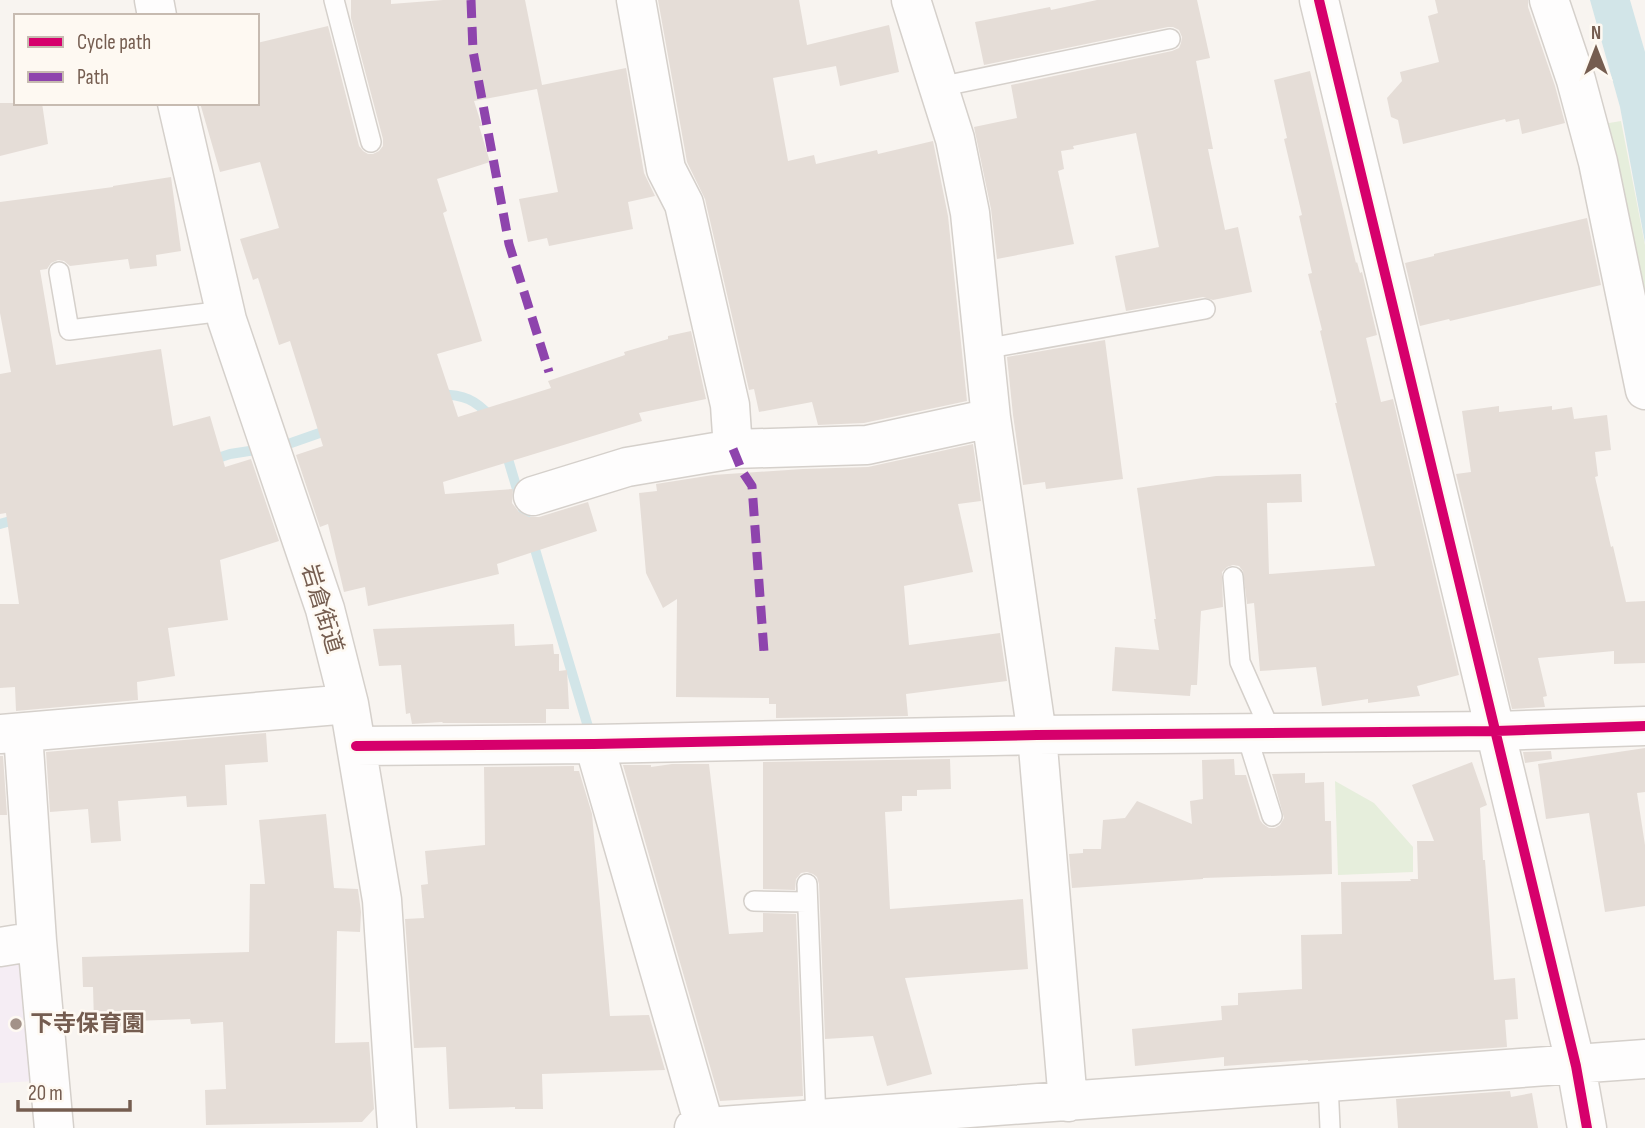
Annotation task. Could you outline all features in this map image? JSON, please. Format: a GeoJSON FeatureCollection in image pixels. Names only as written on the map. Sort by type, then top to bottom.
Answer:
{"type":"FeatureCollection","features":[{"type":"Feature","properties":{"kind":"street"},"geometry":{"type":"LineString","coordinates":[[636,0],[666,169],[684,204],[730,405],[733,449]]}},
{"type":"Feature","properties":{"kind":"street"},"geometry":{"type":"LineString","coordinates":[[911,0],[955,139],[970,213],[991,418],[1037,735],[1068,1102]]}},
{"type":"Feature","properties":{"kind":"street"},"geometry":{"type":"LineString","coordinates":[[1319,0],[1576,1066],[1587,1128]]}},
{"type":"Feature","properties":{"kind":"street"},"geometry":{"type":"LineString","coordinates":[[1549,0],[1576,80],[1598,162],[1645,390]]}},
{"type":"Feature","properties":{"kind":"street","name":"岩倉街道"},"geometry":{"type":"LineString","coordinates":[[177,105],[224,310],[325,609],[349,704],[382,900],[397,1128]]}},
{"type":"Feature","properties":{"kind":"street"},"geometry":{"type":"LineString","coordinates":[[533,496],[627,467],[733,449],[867,445],[991,418]]}},
{"type":"Feature","properties":{"kind":"street"},"geometry":{"type":"LineString","coordinates":[[54,1128],[37,941],[11,734],[349,704]]}},
{"type":"Feature","properties":{"kind":"street"},"geometry":{"type":"LineString","coordinates":[[356,746],[1496,731],[1645,726]]}},
{"type":"Feature","properties":{"kind":"street"},"geometry":{"type":"LineString","coordinates":[[594,744],[705,1128]]}},
{"type":"Feature","properties":{"kind":"street"},"geometry":{"type":"LineString","coordinates":[[0,947],[37,941]]}},
{"type":"Feature","properties":{"kind":"street"},"geometry":{"type":"LineString","coordinates":[[694,1128],[1645,1059]]}},
{"type":"Feature","properties":{"kind":"lane"},"geometry":{"type":"LineString","coordinates":[[334,0],[371,142]]}},
{"type":"Feature","properties":{"kind":"lane"},"geometry":{"type":"LineString","coordinates":[[939,87],[1170,39]]}},
{"type":"Feature","properties":{"kind":"lane"},"geometry":{"type":"LineString","coordinates":[[59,272],[69,330],[224,310]]}},
{"type":"Feature","properties":{"kind":"lane"},"geometry":{"type":"LineString","coordinates":[[985,349],[1205,309]]}},
{"type":"Feature","properties":{"kind":"lane"},"geometry":{"type":"LineString","coordinates":[[1233,577],[1240,662],[1258,733],[1272,816]]}},
{"type":"Feature","properties":{"kind":"lane"},"geometry":{"type":"LineString","coordinates":[[754,901],[807,893],[816,1120]]}},
{"type":"Feature","properties":{"kind":"lane"},"geometry":{"type":"LineString","coordinates":[[1328,1083],[1331,1128]]}},
{"type":"Feature","properties":{"kind":"shaded area"},"geometry":{"type":"Polygon","coordinates":[[[1590,0],[1630,0],[1645,52],[1645,243],[1620,107],[1590,0]]]}},
{"type":"Feature","properties":{"kind":"shaded area","name":"下寺保育園"},"geometry":{"type":"Polygon","coordinates":[[[11,959],[27,966],[36,1081],[0,1083],[0,960],[11,959]]]}},
{"type":"Feature","properties":{"kind":"green space"},"geometry":{"type":"Polygon","coordinates":[[[1621,121],[1645,245],[1645,292],[1603,124],[1621,121]]]}},
{"type":"Feature","properties":{"kind":"green space"},"geometry":{"type":"Polygon","coordinates":[[[1335,781],[1374,803],[1413,847],[1413,872],[1338,875],[1335,781]]]}},
{"type":"Feature","properties":{"kind":"building"},"geometry":{"type":"Polygon","coordinates":[[[351,0],[391,0],[391,4],[443,0],[525,0],[542,85],[626,68],[644,173],[655,196],[628,202],[633,229],[549,246],[547,238],[528,242],[519,199],[558,192],[537,89],[474,101],[490,162],[437,179],[447,211],[443,213],[482,341],[437,354],[458,417],[551,388],[548,381],[625,355],[624,352],[668,339],[668,336],[691,331],[706,399],[639,413],[642,421],[443,482],[445,494],[513,489],[512,503],[519,512],[529,517],[539,517],[588,502],[597,531],[497,564],[499,574],[368,606],[365,587],[344,592],[328,524],[320,527],[296,455],[323,446],[290,341],[279,345],[258,278],[253,280],[240,239],[279,228],[260,162],[220,172],[201,105],[259,105],[259,43],[328,26],[359,146],[368,154],[379,151],[383,146],[383,139],[351,18],[351,0]]]}},
{"type":"Feature","properties":{"kind":"building"},"geometry":{"type":"Polygon","coordinates":[[[658,0],[799,0],[807,45],[889,25],[899,72],[840,86],[836,66],[773,78],[788,161],[814,155],[816,164],[877,150],[878,154],[933,141],[948,216],[967,401],[864,423],[818,425],[812,402],[759,412],[754,389],[749,390],[705,199],[687,162],[658,0]]]}},
{"type":"Feature","properties":{"kind":"building"},"geometry":{"type":"Polygon","coordinates":[[[1097,0],[1197,0],[1210,58],[1196,61],[1213,149],[1208,149],[1225,230],[1238,227],[1252,292],[1213,300],[1203,297],[1126,311],[1115,256],[1159,247],[1136,133],[1061,151],[1064,169],[1058,171],[1074,244],[997,259],[991,209],[974,127],[1017,118],[1011,85],[1172,51],[1179,48],[1182,37],[1179,30],[1168,27],[984,65],[975,22],[1097,0]]]}},
{"type":"Feature","properties":{"kind":"building"},"geometry":{"type":"Polygon","coordinates":[[[1435,0],[1528,0],[1565,123],[1522,134],[1519,119],[1506,122],[1505,119],[1403,144],[1398,120],[1391,117],[1387,98],[1402,81],[1400,72],[1439,62],[1428,16],[1438,13],[1435,0]]]}},
{"type":"Feature","properties":{"kind":"building"},"geometry":{"type":"Polygon","coordinates":[[[1310,71],[1356,263],[1360,273],[1362,272],[1377,335],[1366,338],[1381,402],[1393,399],[1459,675],[1417,686],[1420,696],[1368,703],[1368,699],[1322,706],[1316,667],[1260,671],[1254,603],[1247,604],[1243,571],[1239,566],[1233,565],[1222,572],[1223,607],[1201,611],[1197,685],[1191,685],[1190,696],[1112,691],[1115,647],[1159,650],[1137,488],[1216,476],[1301,474],[1302,502],[1267,503],[1269,574],[1375,566],[1335,403],[1320,331],[1322,330],[1308,274],[1312,273],[1299,216],[1302,215],[1284,139],[1287,138],[1274,80],[1310,71]]]}},
{"type":"Feature","properties":{"kind":"building"},"geometry":{"type":"Polygon","coordinates":[[[0,103],[42,105],[48,144],[0,156],[0,103]]]}},
{"type":"Feature","properties":{"kind":"building"},"geometry":{"type":"Polygon","coordinates":[[[171,177],[181,251],[156,255],[157,266],[130,269],[128,259],[70,266],[58,260],[51,263],[47,269],[40,270],[56,365],[161,349],[173,426],[210,416],[225,467],[251,459],[279,541],[220,560],[228,620],[168,628],[175,676],[137,682],[138,700],[16,711],[15,687],[0,688],[0,604],[19,604],[6,513],[0,514],[0,374],[11,372],[0,313],[0,202],[171,177]]]}},
{"type":"Feature","properties":{"kind":"building"},"geometry":{"type":"Polygon","coordinates":[[[1587,218],[1601,285],[1420,326],[1405,263],[1587,218]]]}},
{"type":"Feature","properties":{"kind":"building"},"geometry":{"type":"Polygon","coordinates":[[[1105,340],[1123,479],[1046,489],[1045,482],[1023,485],[1007,357],[1105,340]]]}},
{"type":"Feature","properties":{"kind":"building"},"geometry":{"type":"Polygon","coordinates":[[[1499,406],[1499,412],[1552,406],[1552,410],[1572,407],[1574,419],[1607,415],[1611,450],[1595,452],[1598,476],[1595,477],[1626,602],[1645,601],[1645,663],[1614,664],[1614,651],[1538,658],[1547,696],[1543,697],[1545,707],[1512,709],[1456,474],[1471,472],[1462,411],[1499,406]]]}},
{"type":"Feature","properties":{"kind":"building"},"geometry":{"type":"Polygon","coordinates":[[[973,444],[981,501],[958,504],[973,572],[904,586],[909,645],[1000,633],[1007,681],[906,694],[908,716],[776,718],[776,704],[769,704],[769,698],[676,697],[677,599],[663,608],[646,573],[639,493],[657,491],[656,484],[713,475],[868,467],[973,444]]]}},
{"type":"Feature","properties":{"kind":"building"},"geometry":{"type":"Polygon","coordinates":[[[514,624],[515,646],[553,644],[554,654],[559,654],[559,671],[567,670],[569,709],[546,709],[546,723],[412,724],[410,713],[406,714],[401,665],[379,666],[373,629],[514,624]]]}},
{"type":"Feature","properties":{"kind":"building"},"geometry":{"type":"Polygon","coordinates":[[[266,733],[268,762],[225,765],[227,805],[187,807],[186,796],[118,801],[121,841],[91,843],[88,809],[50,812],[46,752],[266,733]]]}},
{"type":"Feature","properties":{"kind":"building"},"geometry":{"type":"Polygon","coordinates":[[[1645,748],[1645,792],[1637,793],[1645,845],[1645,906],[1605,912],[1589,813],[1546,819],[1538,764],[1645,748]]]}},
{"type":"Feature","properties":{"kind":"building"},"geometry":{"type":"Polygon","coordinates":[[[1551,751],[1552,759],[1525,763],[1523,752],[1551,751]]]}},
{"type":"Feature","properties":{"kind":"building"},"geometry":{"type":"Polygon","coordinates":[[[0,756],[3,756],[7,815],[0,815],[0,756]]]}},
{"type":"Feature","properties":{"kind":"building"},"geometry":{"type":"Polygon","coordinates":[[[950,759],[951,789],[917,790],[917,796],[902,796],[902,811],[885,812],[890,909],[1023,899],[1028,969],[905,978],[932,1074],[887,1086],[873,1036],[825,1039],[817,877],[807,872],[801,873],[796,879],[795,890],[763,889],[763,762],[950,759]]]}},
{"type":"Feature","properties":{"kind":"building"},"geometry":{"type":"Polygon","coordinates":[[[1234,759],[1235,775],[1246,775],[1260,820],[1269,828],[1280,825],[1284,818],[1272,774],[1305,773],[1305,783],[1324,782],[1325,821],[1331,821],[1332,874],[1203,878],[1072,888],[1069,854],[1083,853],[1083,849],[1101,849],[1103,820],[1125,818],[1137,801],[1192,824],[1190,801],[1203,799],[1202,760],[1234,759]]]}},
{"type":"Feature","properties":{"kind":"building"},"geometry":{"type":"Polygon","coordinates":[[[1472,762],[1487,805],[1480,808],[1494,980],[1515,978],[1518,1019],[1505,1020],[1507,1047],[1224,1066],[1224,1057],[1135,1066],[1132,1029],[1222,1020],[1221,1006],[1238,1005],[1238,993],[1302,989],[1301,935],[1342,934],[1341,882],[1418,879],[1417,841],[1434,841],[1412,785],[1472,762]]]}},
{"type":"Feature","properties":{"kind":"building"},"geometry":{"type":"Polygon","coordinates":[[[709,764],[729,934],[763,932],[763,913],[796,914],[803,1096],[720,1101],[623,765],[651,767],[709,764]]]}},
{"type":"Feature","properties":{"kind":"building"},"geometry":{"type":"Polygon","coordinates":[[[574,766],[574,771],[579,771],[592,814],[610,1016],[649,1015],[665,1070],[542,1074],[543,1109],[449,1109],[446,1047],[414,1048],[405,919],[424,918],[421,885],[428,884],[425,851],[485,845],[484,767],[574,766]]]}},
{"type":"Feature","properties":{"kind":"building"},"geometry":{"type":"Polygon","coordinates":[[[326,814],[334,888],[358,889],[361,912],[360,932],[337,931],[335,1043],[369,1042],[374,1109],[362,1122],[206,1125],[205,1090],[226,1089],[223,1022],[191,1024],[190,1019],[133,1021],[133,1026],[104,1027],[104,1021],[94,1022],[93,987],[83,987],[82,957],[249,952],[250,884],[265,884],[259,820],[326,814]]]}},
{"type":"Feature","properties":{"kind":"building"},"geometry":{"type":"Polygon","coordinates":[[[1510,1091],[1511,1097],[1532,1093],[1538,1128],[1398,1128],[1396,1099],[1510,1091]]]}},
{"type":"Feature","properties":{"kind":"waterway"},"geometry":{"type":"LineString","coordinates":[[439,394],[469,399],[492,418]]}},
{"type":"Feature","properties":{"kind":"waterway"},"geometry":{"type":"LineString","coordinates":[[291,443],[331,429]]}},
{"type":"Feature","properties":{"kind":"waterway"},"geometry":{"type":"LineString","coordinates":[[505,449],[589,730]]}},
{"type":"Feature","properties":{"kind":"waterway"},"geometry":{"type":"LineString","coordinates":[[209,461],[256,450]]}},
{"type":"Feature","properties":{"kind":"waterway"},"geometry":{"type":"LineString","coordinates":[[0,524],[21,518]]}},
{"type":"Feature","properties":{"kind":"marked path"},"geometry":{"type":"LineString","coordinates":[[471,0],[473,51],[509,244],[549,372]]}},
{"type":"Feature","properties":{"kind":"marked path"},"geometry":{"type":"LineString","coordinates":[[733,449],[752,486],[764,652]]}},
{"type":"Feature","properties":{"kind":"cycle path"},"geometry":{"type":"LineString","coordinates":[[1319,0],[1576,1066],[1587,1128]]}},
{"type":"Feature","properties":{"kind":"cycle path"},"geometry":{"type":"LineString","coordinates":[[356,746],[1496,731],[1645,726]]}},
{"type":"Feature","properties":{"kind":"place","name":"下寺保育園"},"geometry":{"type":"Point","coordinates":[16,1024]}}]}
